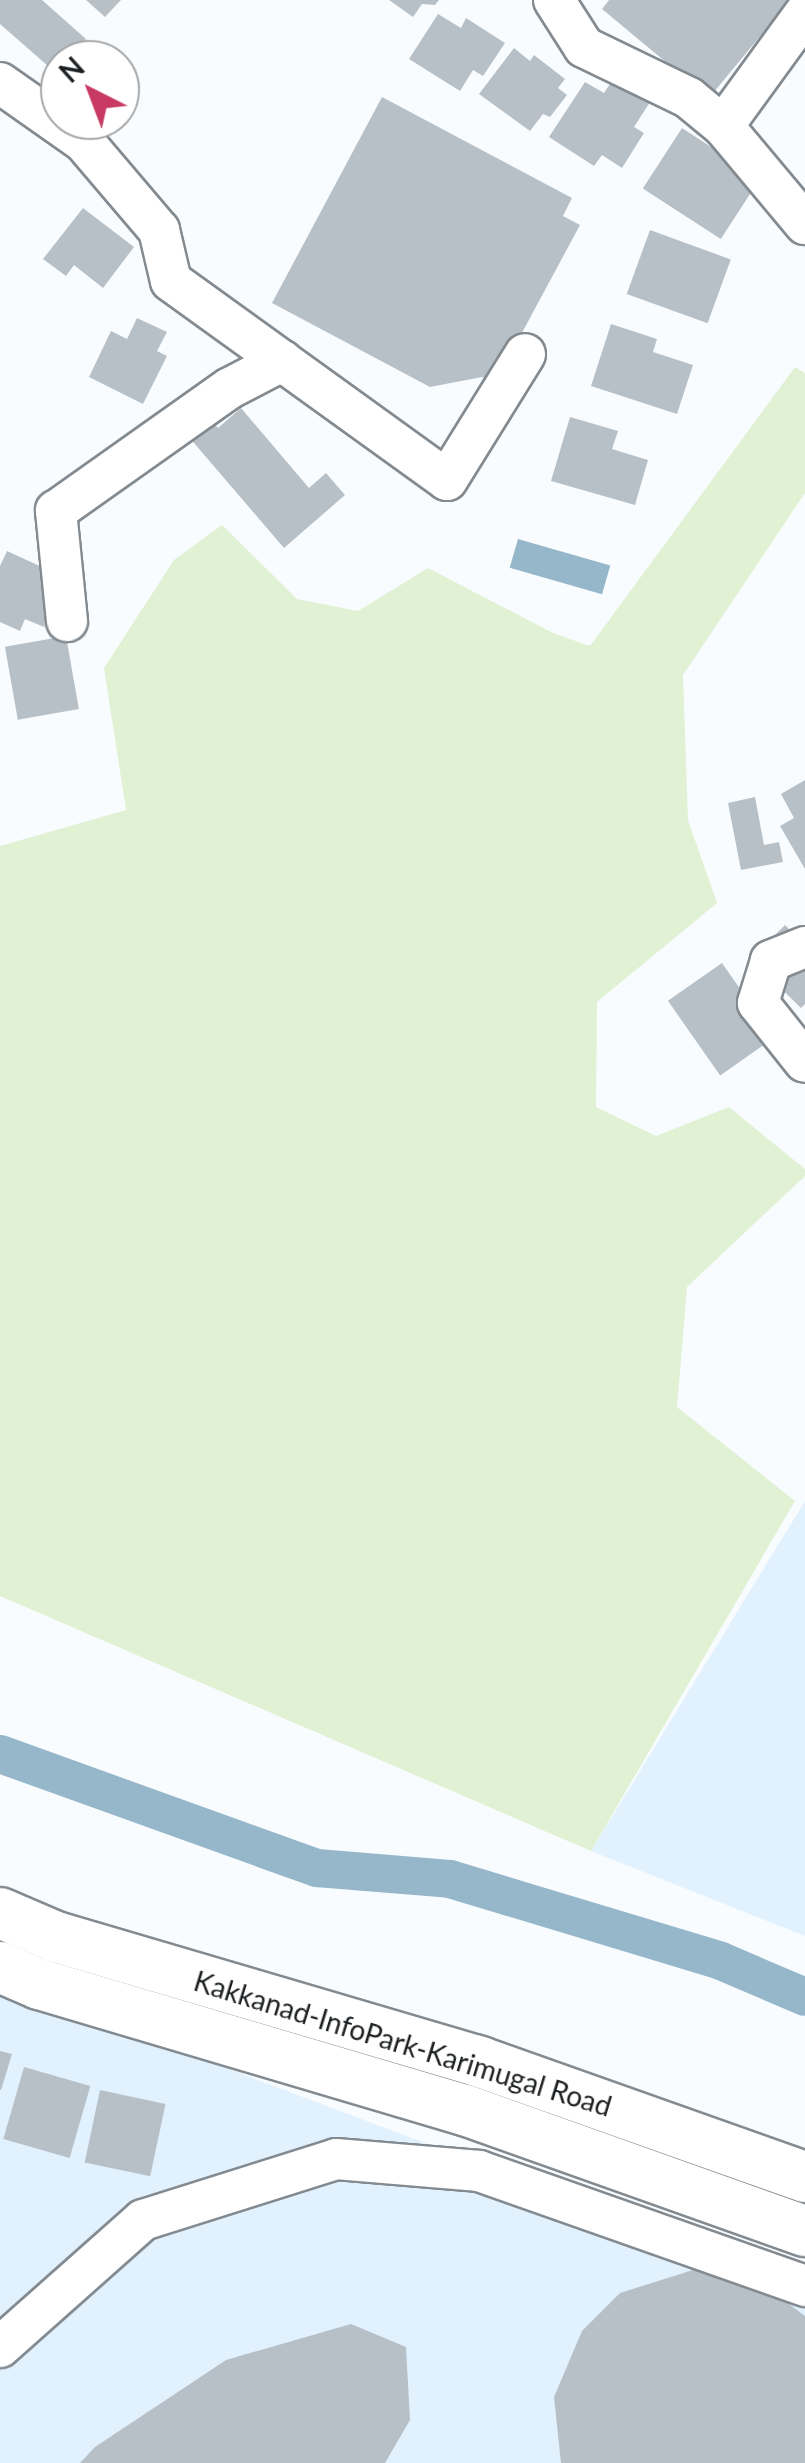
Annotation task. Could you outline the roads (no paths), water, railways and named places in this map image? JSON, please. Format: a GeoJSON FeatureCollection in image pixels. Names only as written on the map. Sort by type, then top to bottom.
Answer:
{"type":"FeatureCollection","features":[{"type":"Feature","properties":{"kind":"main road","name":"Kakkanad-InfoPark-Karimugal Road"},"geometry":{"type":"LineString","coordinates":[[0,1913],[56,1937],[480,2062],[805,2177]]}},
{"type":"Feature","properties":{"kind":"main road","name":"Kakkanad-InfoPark-Karimugal Road"},"geometry":{"type":"LineString","coordinates":[[0,1967],[39,1984],[464,2110],[805,2230]]}},
{"type":"Feature","properties":{"kind":"street"},"geometry":{"type":"LineString","coordinates":[[554,0],[584,47],[689,98],[723,126],[805,224]]}},
{"type":"Feature","properties":{"kind":"street"},"geometry":{"type":"LineString","coordinates":[[723,126],[805,13]]}},
{"type":"Feature","properties":{"kind":"street"},"geometry":{"type":"LineString","coordinates":[[0,83],[84,142],[159,230],[171,281],[447,480],[525,354]]}},
{"type":"Feature","properties":{"kind":"street"},"geometry":{"type":"LineString","coordinates":[[67,620],[56,511],[230,388],[282,362]]}},
{"type":"Feature","properties":{"kind":"street"},"geometry":{"type":"LineString","coordinates":[[805,947],[771,961],[758,1002],[805,1062]]}},
{"type":"Feature","properties":{"kind":"street"},"geometry":{"type":"LineString","coordinates":[[0,2348],[143,2220],[336,2160],[479,2171],[805,2286]]}},
{"type":"Feature","properties":{"kind":"water"},"geometry":{"type":"Polygon","coordinates":[[[518,539],[610,565],[602,594],[510,568],[518,539]]]}},
{"type":"Feature","properties":{"kind":"waterway"},"geometry":{"type":"LineString","coordinates":[[0,1754],[317,1868],[450,1879],[721,1961],[805,1997]]}}]}
